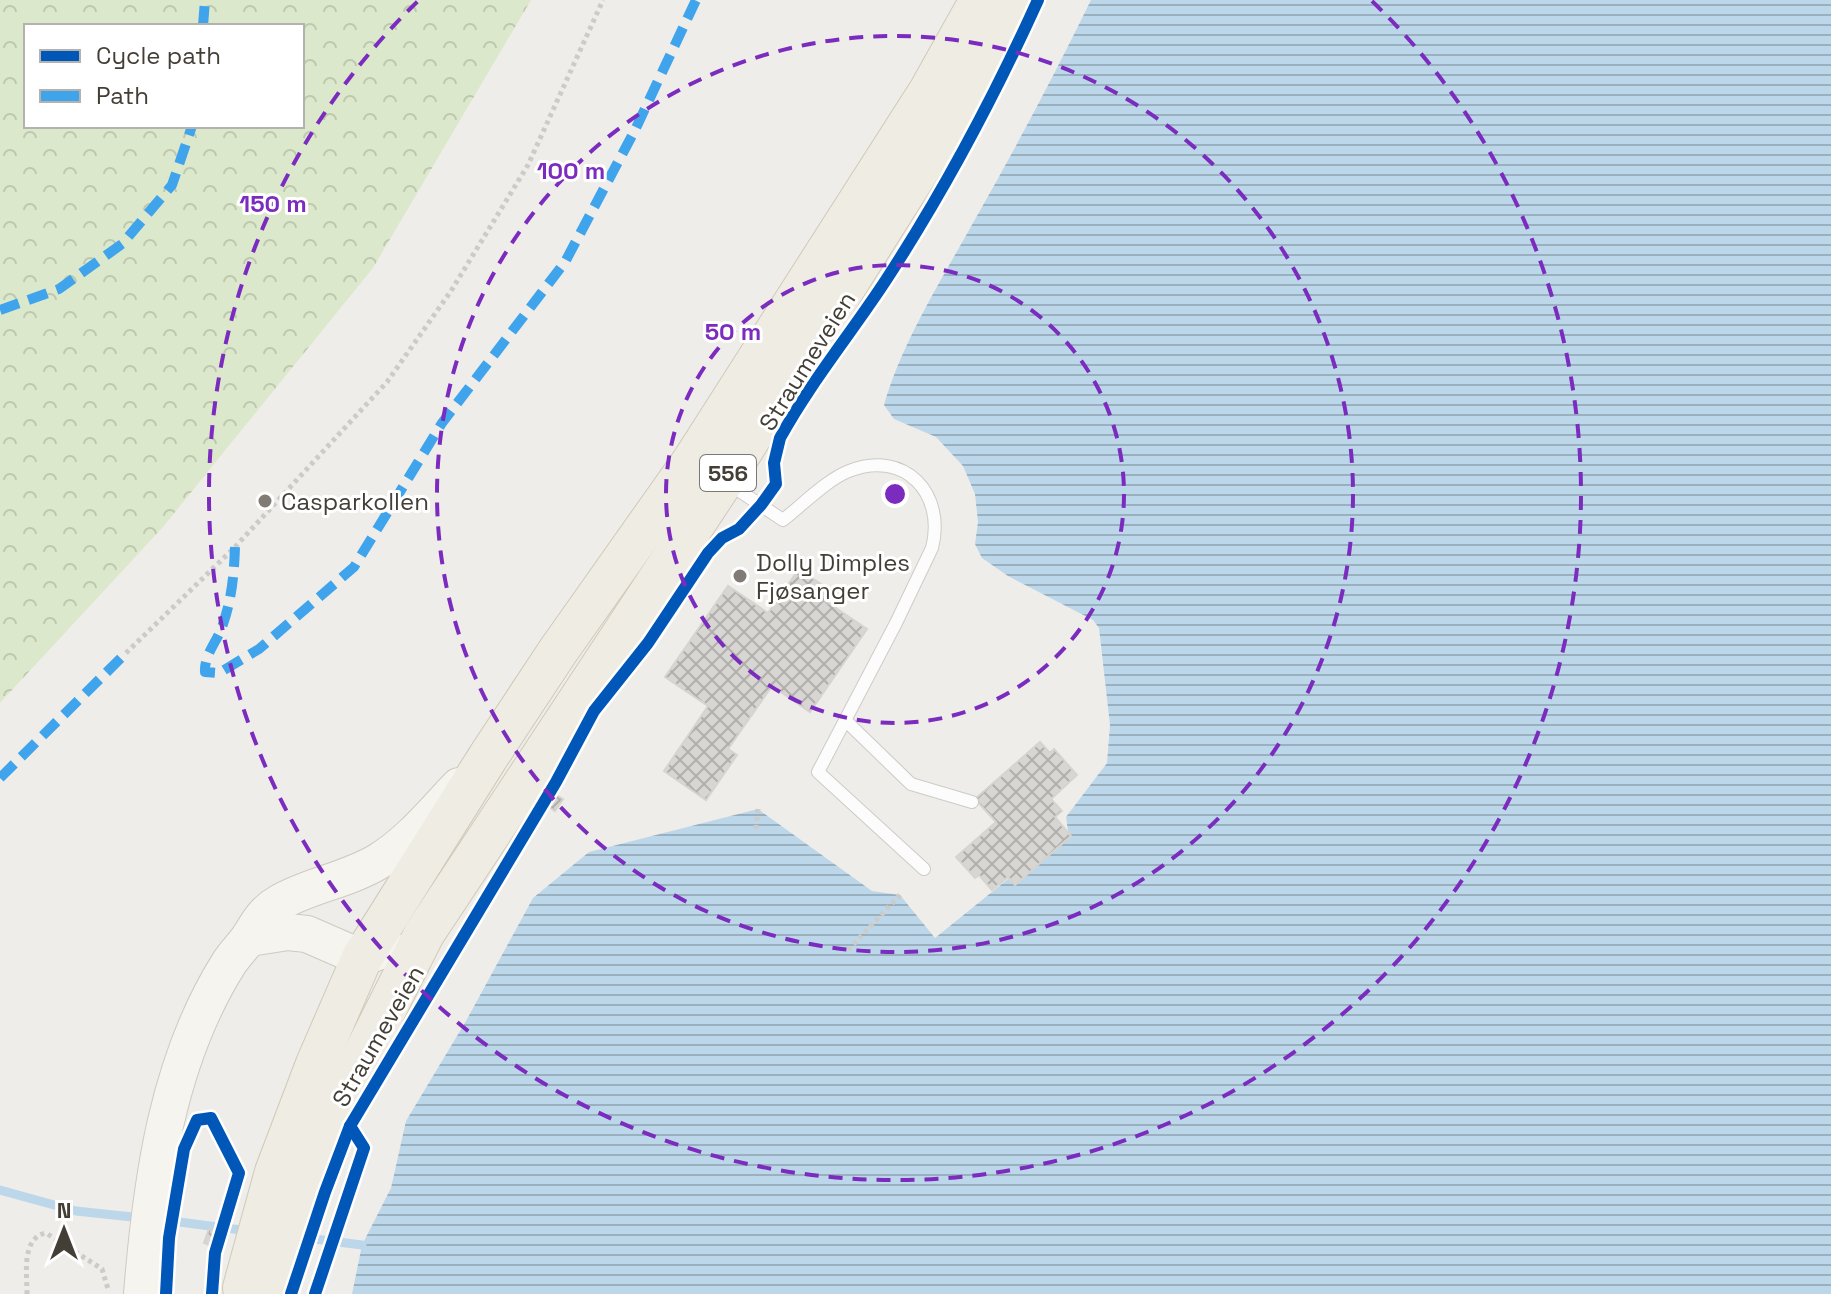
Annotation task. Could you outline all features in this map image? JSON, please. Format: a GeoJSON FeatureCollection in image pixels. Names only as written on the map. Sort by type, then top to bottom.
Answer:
{"type":"FeatureCollection","features":[{"type":"Feature","properties":{"kind":"main road","name":"Straumeveien"},"geometry":{"type":"LineString","coordinates":[[268,1294],[315,1159],[343,1095],[424,934],[708,470],[980,0]]}},
{"type":"Feature","properties":{"kind":"main road","name":"Straumeveien"},"geometry":{"type":"LineString","coordinates":[[242,1294],[275,1172],[316,1064],[362,958],[558,651],[708,470],[957,110],[1014,0]]}},
{"type":"Feature","properties":{"kind":"main road"},"geometry":{"type":"LineString","coordinates":[[142,1294],[148,1220],[160,1144],[184,1061],[209,997],[230,961],[249,938],[259,919],[279,903],[380,861],[488,757]]}},
{"type":"Feature","properties":{"kind":"main road"},"geometry":{"type":"LineString","coordinates":[[249,938],[288,932],[307,934],[362,958],[424,934]]}},
{"type":"Feature","properties":{"kind":"lane"},"geometry":{"type":"LineString","coordinates":[[708,470],[783,520],[839,475],[852,469],[885,466],[915,476],[922,484],[930,504],[935,537],[932,548],[818,772],[924,869]]}},
{"type":"Feature","properties":{"kind":"lane"},"geometry":{"type":"LineString","coordinates":[[845,720],[911,784],[972,802]]}},
{"type":"Feature","properties":{"kind":"path"},"geometry":{"type":"LineString","coordinates":[[126,653],[235,547],[387,382],[451,291],[528,165],[603,0]]}},
{"type":"Feature","properties":{"kind":"path"},"geometry":{"type":"LineString","coordinates":[[756,829],[758,809]]}},
{"type":"Feature","properties":{"kind":"path"},"geometry":{"type":"LineString","coordinates":[[848,950],[900,895]]}},
{"type":"Feature","properties":{"kind":"path"},"geometry":{"type":"LineString","coordinates":[[27,1294],[31,1242],[38,1235],[46,1233],[102,1269],[109,1294]]}},
{"type":"Feature","properties":{"kind":"green space"},"geometry":{"type":"Polygon","coordinates":[[[0,0],[531,0],[373,268],[163,527],[0,703],[0,0]]]}},
{"type":"Feature","properties":{"kind":"water"},"geometry":{"type":"Polygon","coordinates":[[[1091,0],[1831,0],[1831,1294],[352,1294],[362,1245],[391,1188],[406,1121],[466,1021],[533,898],[589,852],[758,809],[872,891],[900,895],[935,938],[1008,879],[1014,884],[1069,838],[1066,817],[1107,763],[1110,725],[1099,628],[1093,620],[1008,576],[982,558],[975,544],[978,522],[975,494],[963,466],[936,437],[894,419],[884,405],[901,358],[924,311],[1019,140],[1091,0]]]}},
{"type":"Feature","properties":{"kind":"building"},"geometry":{"type":"Polygon","coordinates":[[[799,569],[834,593],[827,602],[867,629],[810,712],[772,686],[728,749],[737,755],[706,800],[664,771],[708,706],[665,677],[728,586],[768,613],[799,569]]]}},
{"type":"Feature","properties":{"kind":"building"},"geometry":{"type":"Polygon","coordinates":[[[1040,742],[1050,753],[1054,749],[1077,775],[1051,799],[1062,811],[1055,817],[1071,836],[1015,885],[1008,877],[992,890],[979,875],[975,878],[956,857],[996,822],[975,799],[1040,742]]]}},
{"type":"Feature","properties":{"kind":"building"},"geometry":{"type":"Polygon","coordinates":[[[556,795],[563,799],[555,811],[549,807],[556,795]]]}},
{"type":"Feature","properties":{"kind":"building"},"geometry":{"type":"Polygon","coordinates":[[[209,1229],[217,1232],[212,1246],[204,1243],[209,1229]]]}},
{"type":"Feature","properties":{"kind":"waterway"},"geometry":{"type":"LineString","coordinates":[[0,1190],[76,1211],[142,1218]]}},
{"type":"Feature","properties":{"kind":"waterway"},"geometry":{"type":"LineString","coordinates":[[156,1219],[249,1231]]}},
{"type":"Feature","properties":{"kind":"waterway"},"geometry":{"type":"LineString","coordinates":[[299,1237],[362,1245]]}},
{"type":"Feature","properties":{"kind":"marked path"},"geometry":{"type":"LineString","coordinates":[[203,24],[205,0]]}},
{"type":"Feature","properties":{"kind":"marked path"},"geometry":{"type":"LineString","coordinates":[[235,547],[229,605],[207,659],[205,672],[219,673],[259,649],[354,567],[442,423],[565,262],[635,130],[696,0]]}},
{"type":"Feature","properties":{"kind":"marked path"},"geometry":{"type":"LineString","coordinates":[[0,310],[59,289],[122,244],[172,185],[191,128]]}},
{"type":"Feature","properties":{"kind":"marked path"},"geometry":{"type":"LineString","coordinates":[[0,778],[126,653]]}},
{"type":"Feature","properties":{"kind":"cycle path"},"geometry":{"type":"LineString","coordinates":[[291,1294],[350,1126],[556,782],[594,711],[648,643],[708,553],[722,538],[739,529],[776,484],[774,463],[780,438],[928,212],[986,108],[1038,0]]}},
{"type":"Feature","properties":{"kind":"cycle path"},"geometry":{"type":"LineString","coordinates":[[166,1294],[169,1238],[184,1149],[197,1120],[211,1118],[239,1173],[215,1253],[212,1294]]}},
{"type":"Feature","properties":{"kind":"cycle path"},"geometry":{"type":"LineString","coordinates":[[315,1294],[364,1148],[350,1126]]}},
{"type":"Feature","properties":{"kind":"place","name":"Casparkollen"},"geometry":{"type":"Point","coordinates":[265,501]}},
{"type":"Feature","properties":{"kind":"place","name":"Dolly Dimples Fjøsanger"},"geometry":{"type":"Point","coordinates":[740,576]}}]}
